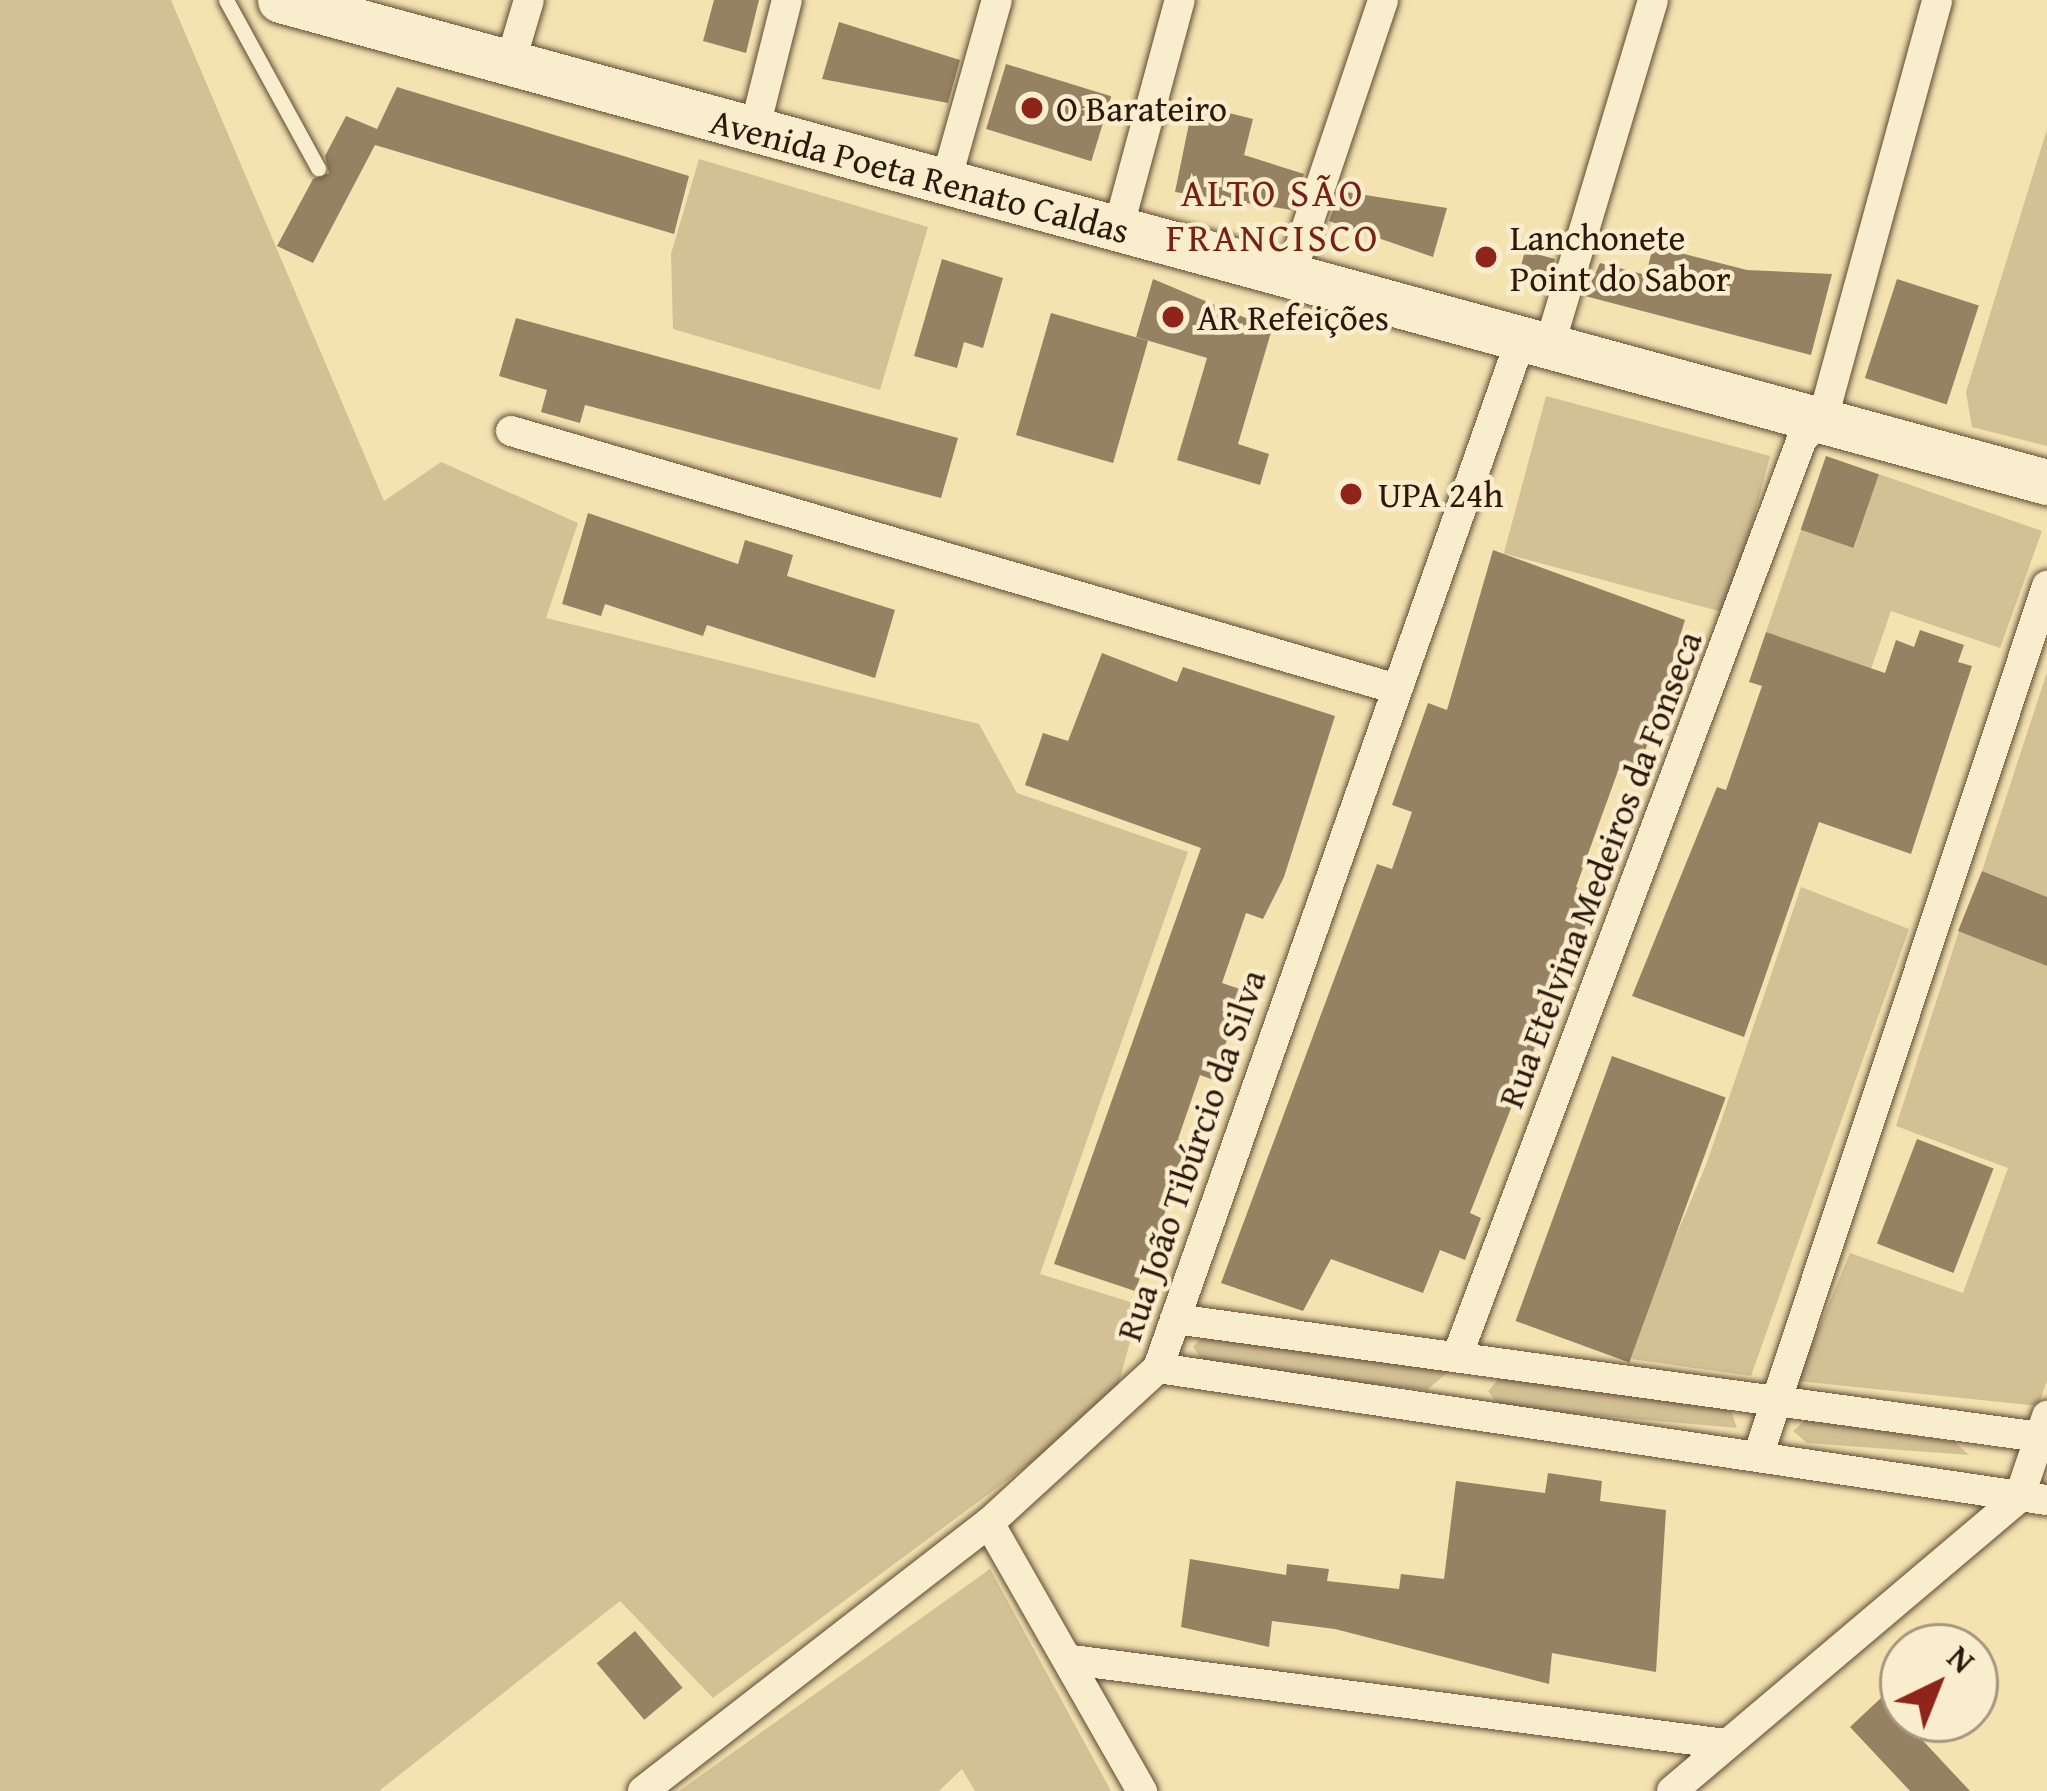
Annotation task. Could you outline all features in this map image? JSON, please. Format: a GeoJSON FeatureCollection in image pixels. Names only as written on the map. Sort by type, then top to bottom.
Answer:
{"type":"FeatureCollection","features":[{"type":"Feature","properties":{"kind":"main road","name":"Avenida Poeta Renato Caldas"},"geometry":{"type":"LineString","coordinates":[[280,0],[512,57],[754,130],[2047,482]]}},
{"type":"Feature","properties":{"kind":"street"},"geometry":{"type":"LineString","coordinates":[[512,57],[529,0]]}},
{"type":"Feature","properties":{"kind":"street"},"geometry":{"type":"LineString","coordinates":[[754,130],[788,0]]}},
{"type":"Feature","properties":{"kind":"street"},"geometry":{"type":"LineString","coordinates":[[946,181],[997,0]]}},
{"type":"Feature","properties":{"kind":"street"},"geometry":{"type":"LineString","coordinates":[[1118,229],[1180,0]]}},
{"type":"Feature","properties":{"kind":"street"},"geometry":{"type":"LineString","coordinates":[[1290,277],[1383,0]]}},
{"type":"Feature","properties":{"kind":"street","name":"Rua João Tibúrcio da Silva"},"geometry":{"type":"LineString","coordinates":[[644,1791],[989,1522],[1158,1368],[1390,687],[1535,343],[1653,0]]}},
{"type":"Feature","properties":{"kind":"street","name":"Rua Etelvina Medeiros da Fonseca"},"geometry":{"type":"LineString","coordinates":[[1458,1354],[1802,439],[1823,418],[1937,0]]}},
{"type":"Feature","properties":{"kind":"street"},"geometry":{"type":"LineString","coordinates":[[511,431],[1390,687]]}},
{"type":"Feature","properties":{"kind":"street"},"geometry":{"type":"LineString","coordinates":[[1759,1453],[2047,586]]}},
{"type":"Feature","properties":{"kind":"street"},"geometry":{"type":"LineString","coordinates":[[1175,1319],[1458,1354],[1771,1407],[2044,1430],[2033,1499],[1672,1791]]}},
{"type":"Feature","properties":{"kind":"street"},"geometry":{"type":"LineString","coordinates":[[1158,1368],[1759,1453],[2033,1499]]}},
{"type":"Feature","properties":{"kind":"street"},"geometry":{"type":"LineString","coordinates":[[989,1522],[1072,1660],[1142,1791]]}},
{"type":"Feature","properties":{"kind":"street"},"geometry":{"type":"LineString","coordinates":[[1072,1660],[1726,1744]]}},
{"type":"Feature","properties":{"kind":"lane"},"geometry":{"type":"LineString","coordinates":[[226,0],[318,169]]}},
{"type":"Feature","properties":{"kind":"shaded area"},"geometry":{"type":"Polygon","coordinates":[[[0,0],[171,0],[384,501],[441,462],[578,523],[546,618],[979,724],[1017,793],[1188,852],[1040,1274],[1140,1305],[1118,1386],[1082,1425],[713,1698],[620,1601],[379,1791],[0,1791],[0,0]]]}},
{"type":"Feature","properties":{"kind":"shaded area"},"geometry":{"type":"Polygon","coordinates":[[[2047,129],[2047,446],[1972,427],[1966,392],[2047,129]]]}},
{"type":"Feature","properties":{"kind":"shaded area"},"geometry":{"type":"Polygon","coordinates":[[[699,159],[928,227],[880,390],[673,329],[671,254],[699,159]]]}},
{"type":"Feature","properties":{"kind":"shaded area"},"geometry":{"type":"Polygon","coordinates":[[[1546,396],[1770,456],[1728,613],[1504,553],[1546,396]]]}},
{"type":"Feature","properties":{"kind":"shaded area"},"geometry":{"type":"Polygon","coordinates":[[[1879,474],[2042,531],[2000,648],[1891,611],[1871,669],[1766,632],[1801,530],[1854,548],[1879,474]]]}},
{"type":"Feature","properties":{"kind":"shaded area"},"geometry":{"type":"Polygon","coordinates":[[[2047,672],[2047,897],[1982,871],[2047,672]]]}},
{"type":"Feature","properties":{"kind":"shaded area"},"geometry":{"type":"Polygon","coordinates":[[[1801,887],[1909,929],[1751,1376],[1624,1358],[1706,1165],[1801,887]]]}},
{"type":"Feature","properties":{"kind":"shaded area"},"geometry":{"type":"Polygon","coordinates":[[[1959,931],[2047,966],[2047,1381],[2038,1406],[1797,1381],[1850,1253],[1963,1293],[2008,1168],[1896,1126],[1959,931]]]}},
{"type":"Feature","properties":{"kind":"shaded area"},"geometry":{"type":"Polygon","coordinates":[[[1206,1333],[1442,1360],[1448,1372],[1427,1390],[1206,1366],[1193,1347],[1206,1333]]]}},
{"type":"Feature","properties":{"kind":"shaded area"},"geometry":{"type":"Polygon","coordinates":[[[1500,1378],[1730,1408],[1737,1428],[1500,1407],[1488,1391],[1500,1378]]]}},
{"type":"Feature","properties":{"kind":"shaded area"},"geometry":{"type":"Polygon","coordinates":[[[1806,1420],[1955,1442],[1969,1455],[1807,1443],[1793,1431],[1806,1420]]]}},
{"type":"Feature","properties":{"kind":"shaded area"},"geometry":{"type":"Polygon","coordinates":[[[990,1569],[1111,1791],[975,1791],[962,1769],[939,1791],[679,1791],[990,1569]]]}},
{"type":"Feature","properties":{"kind":"building"},"geometry":{"type":"Polygon","coordinates":[[[714,0],[759,0],[746,53],[703,41],[714,0]]]}},
{"type":"Feature","properties":{"kind":"building"},"geometry":{"type":"Polygon","coordinates":[[[839,22],[960,60],[948,103],[822,79],[839,22]]]}},
{"type":"Feature","properties":{"kind":"building","name":"O Barateiro"},"geometry":{"type":"Polygon","coordinates":[[[1006,64],[1111,96],[1091,161],[986,129],[1006,64]]]}},
{"type":"Feature","properties":{"kind":"building"},"geometry":{"type":"Polygon","coordinates":[[[397,87],[689,176],[674,234],[375,145],[313,263],[277,246],[313,179],[329,173],[325,156],[346,116],[377,129],[397,87]]]}},
{"type":"Feature","properties":{"kind":"building"},"geometry":{"type":"Polygon","coordinates":[[[1193,104],[1253,119],[1244,155],[1304,174],[1292,210],[1175,192],[1193,104]]]}},
{"type":"Feature","properties":{"kind":"building"},"geometry":{"type":"Polygon","coordinates":[[[1340,191],[1447,208],[1433,257],[1329,221],[1340,191]]]}},
{"type":"Feature","properties":{"kind":"building"},"geometry":{"type":"Polygon","coordinates":[[[1653,246],[1747,270],[1832,274],[1811,355],[1585,296],[1600,263],[1646,275],[1653,246]]]}},
{"type":"Feature","properties":{"kind":"building"},"geometry":{"type":"Polygon","coordinates":[[[1525,251],[1555,259],[1548,286],[1518,278],[1525,251]]]}},
{"type":"Feature","properties":{"kind":"building"},"geometry":{"type":"Polygon","coordinates":[[[942,259],[1003,278],[983,348],[964,342],[957,368],[914,356],[942,259]]]}},
{"type":"Feature","properties":{"kind":"building"},"geometry":{"type":"Polygon","coordinates":[[[1153,279],[1272,329],[1238,444],[1269,454],[1260,485],[1177,460],[1207,358],[1136,337],[1153,279]]]}},
{"type":"Feature","properties":{"kind":"building"},"geometry":{"type":"Polygon","coordinates":[[[1897,279],[1979,306],[1947,404],[1865,378],[1897,279]]]}},
{"type":"Feature","properties":{"kind":"building"},"geometry":{"type":"Polygon","coordinates":[[[1051,313],[1148,341],[1113,463],[1016,435],[1051,313]]]}},
{"type":"Feature","properties":{"kind":"building"},"geometry":{"type":"Polygon","coordinates":[[[516,318],[958,438],[941,498],[585,405],[580,423],[541,412],[547,390],[499,376],[516,318]]]}},
{"type":"Feature","properties":{"kind":"building"},"geometry":{"type":"Polygon","coordinates":[[[1826,456],[1879,474],[1854,548],[1801,530],[1826,456]]]}},
{"type":"Feature","properties":{"kind":"building"},"geometry":{"type":"Polygon","coordinates":[[[588,513],[738,564],[745,540],[793,555],[787,576],[895,610],[875,678],[707,625],[703,636],[605,604],[601,616],[562,604],[588,513]]]}},
{"type":"Feature","properties":{"kind":"building"},"geometry":{"type":"Polygon","coordinates":[[[1493,550],[1685,620],[1637,778],[1618,771],[1576,887],[1598,895],[1583,933],[1569,928],[1541,1002],[1551,1006],[1470,1213],[1481,1218],[1465,1260],[1440,1250],[1423,1293],[1331,1259],[1303,1311],[1221,1283],[1377,864],[1392,869],[1412,812],[1392,805],[1428,703],[1447,710],[1493,550]]]}},
{"type":"Feature","properties":{"kind":"building"},"geometry":{"type":"Polygon","coordinates":[[[1920,630],[1964,645],[1958,662],[1972,666],[1911,854],[1819,822],[1744,1037],[1632,996],[1717,787],[1726,790],[1762,686],[1749,682],[1766,632],[1885,673],[1896,640],[1914,647],[1920,630]]]}},
{"type":"Feature","properties":{"kind":"building"},"geometry":{"type":"Polygon","coordinates":[[[1102,653],[1177,682],[1183,667],[1335,716],[1284,877],[1263,919],[1246,913],[1222,983],[1240,989],[1227,1039],[1214,1080],[1200,1075],[1178,1139],[1191,1144],[1135,1291],[1054,1264],[1201,848],[1025,785],[1043,733],[1068,741],[1102,653]]]}},
{"type":"Feature","properties":{"kind":"building"},"geometry":{"type":"Polygon","coordinates":[[[1982,871],[2047,897],[2047,966],[1958,931],[1982,871]]]}},
{"type":"Feature","properties":{"kind":"building"},"geometry":{"type":"Polygon","coordinates":[[[1612,1056],[1726,1097],[1629,1362],[1516,1321],[1612,1056]]]}},
{"type":"Feature","properties":{"kind":"building"},"geometry":{"type":"Polygon","coordinates":[[[1917,1139],[1994,1168],[1953,1273],[1877,1244],[1917,1139]]]}},
{"type":"Feature","properties":{"kind":"building"},"geometry":{"type":"Polygon","coordinates":[[[1548,1473],[1602,1481],[1600,1501],[1666,1510],[1656,1672],[1552,1653],[1549,1684],[1335,1629],[1272,1621],[1269,1647],[1181,1627],[1190,1559],[1286,1575],[1287,1564],[1329,1569],[1327,1581],[1399,1589],[1401,1574],[1444,1579],[1456,1481],[1545,1493],[1548,1473]]]}},
{"type":"Feature","properties":{"kind":"building"},"geometry":{"type":"Polygon","coordinates":[[[635,1631],[683,1688],[644,1720],[597,1663],[635,1631]]]}},
{"type":"Feature","properties":{"kind":"building"},"geometry":{"type":"Polygon","coordinates":[[[1879,1700],[1879,1743],[1925,1743],[1970,1791],[1910,1791],[1850,1727],[1879,1700]]]}},
{"type":"Feature","properties":{"kind":"place","name":"O Barateiro"},"geometry":{"type":"Point","coordinates":[1032,108]}},
{"type":"Feature","properties":{"kind":"place","name":"Lanchonete Point do Sabor"},"geometry":{"type":"Point","coordinates":[1486,257]}},
{"type":"Feature","properties":{"kind":"place","name":"AR Refeições"},"geometry":{"type":"Point","coordinates":[1173,317]}},
{"type":"Feature","properties":{"kind":"place","name":"UPA 24h"},"geometry":{"type":"Point","coordinates":[1351,494]}},
{"type":"Feature","properties":{"kind":"district","name":"ALTO SÃO FRANCISCO"},"geometry":{"type":"Point","coordinates":[1273,216]}}]}
